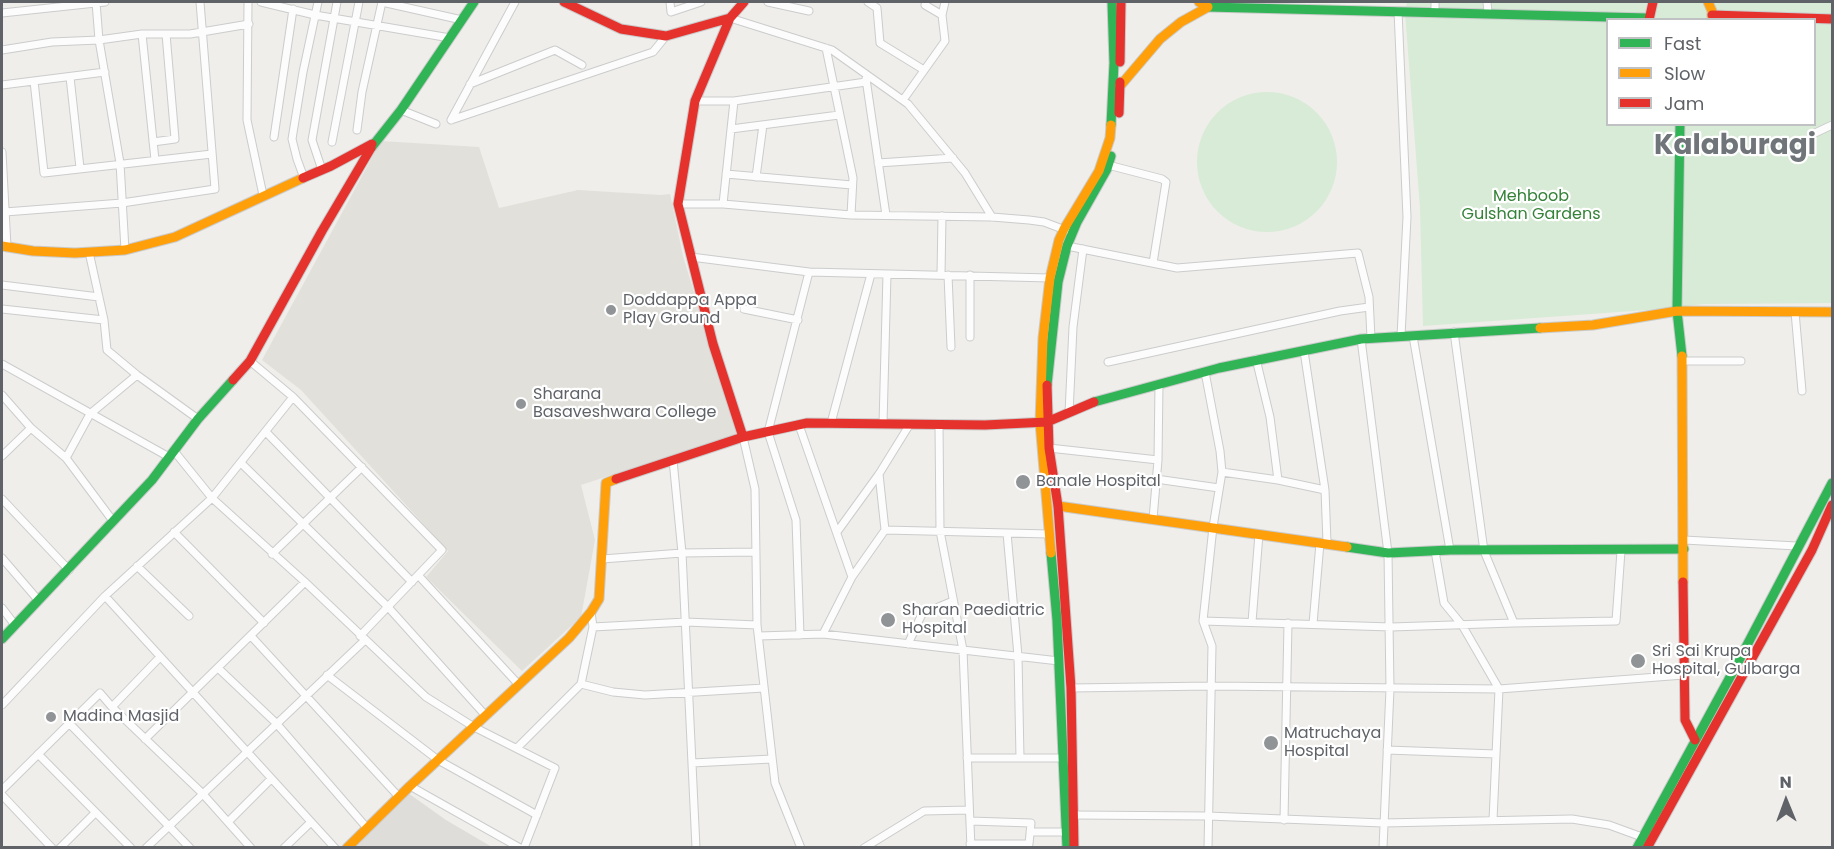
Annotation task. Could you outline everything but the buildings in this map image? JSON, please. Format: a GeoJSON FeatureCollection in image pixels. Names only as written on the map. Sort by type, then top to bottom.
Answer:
{"type":"FeatureCollection","features":[{"type":"Feature","properties":{"kind":"street"},"geometry":{"type":"LineString","coordinates":[[96,2],[99,40],[120,164],[125,250]]}},
{"type":"Feature","properties":{"kind":"street"},"geometry":{"type":"LineString","coordinates":[[2,13],[60,4],[105,2]]}},
{"type":"Feature","properties":{"kind":"street"},"geometry":{"type":"LineString","coordinates":[[5,212],[122,203],[214,189],[200,2]]}},
{"type":"Feature","properties":{"kind":"street"},"geometry":{"type":"LineString","coordinates":[[248,2],[247,120],[263,195]]}},
{"type":"Feature","properties":{"kind":"street"},"geometry":{"type":"LineString","coordinates":[[261,2],[377,27],[450,38]]}},
{"type":"Feature","properties":{"kind":"street"},"geometry":{"type":"LineString","coordinates":[[304,178],[292,139],[318,2]]}},
{"type":"Feature","properties":{"kind":"street"},"geometry":{"type":"LineString","coordinates":[[322,170],[312,140],[337,2]]}},
{"type":"Feature","properties":{"kind":"street"},"geometry":{"type":"LineString","coordinates":[[332,142],[359,2]]}},
{"type":"Feature","properties":{"kind":"street"},"geometry":{"type":"LineString","coordinates":[[357,130],[362,92],[382,2],[408,4],[462,20]]}},
{"type":"Feature","properties":{"kind":"street"},"geometry":{"type":"LineString","coordinates":[[2,639],[152,480],[198,419],[250,361],[374,143],[401,110],[474,2]]}},
{"type":"Feature","properties":{"kind":"street"},"geometry":{"type":"LineString","coordinates":[[514,2],[451,120],[653,52],[666,36]]}},
{"type":"Feature","properties":{"kind":"street"},"geometry":{"type":"LineString","coordinates":[[564,2],[621,29],[666,36],[730,18],[832,50],[903,100],[965,173],[992,217]]}},
{"type":"Feature","properties":{"kind":"street"},"geometry":{"type":"LineString","coordinates":[[670,2],[670,12],[701,2]]}},
{"type":"Feature","properties":{"kind":"street"},"geometry":{"type":"LineString","coordinates":[[744,2],[730,18],[695,101],[678,204],[713,344],[743,437],[755,489],[757,625],[775,783],[801,848]]}},
{"type":"Feature","properties":{"kind":"street"},"geometry":{"type":"LineString","coordinates":[[768,2],[809,11]]}},
{"type":"Feature","properties":{"kind":"street"},"geometry":{"type":"LineString","coordinates":[[868,2],[877,8],[880,43],[924,70]]}},
{"type":"Feature","properties":{"kind":"street"},"geometry":{"type":"LineString","coordinates":[[926,2],[926,5],[942,15]]}},
{"type":"Feature","properties":{"kind":"street"},"geometry":{"type":"LineString","coordinates":[[903,100],[945,41],[942,15],[945,2]]}},
{"type":"Feature","properties":{"kind":"street"},"geometry":{"type":"LineString","coordinates":[[1074,848],[1063,758],[1059,661],[1049,534],[1043,422],[1043,338],[1053,259],[1099,171],[1110,138],[1114,63],[1112,2]]}},
{"type":"Feature","properties":{"kind":"street"},"geometry":{"type":"LineString","coordinates":[[1067,848],[1070,815],[1071,688],[1058,506],[1043,422],[1058,282],[1067,246],[1068,231],[1108,165],[1114,147],[1120,86],[1121,2]]}},
{"type":"Feature","properties":{"kind":"street"},"geometry":{"type":"LineString","coordinates":[[1435,2],[1435,12]]}},
{"type":"Feature","properties":{"kind":"street"},"geometry":{"type":"LineString","coordinates":[[1487,2],[1488,13]]}},
{"type":"Feature","properties":{"kind":"street"},"geometry":{"type":"LineString","coordinates":[[1649,18],[1653,2]]}},
{"type":"Feature","properties":{"kind":"street"},"geometry":{"type":"LineString","coordinates":[[1708,2],[1712,17],[1772,18]]}},
{"type":"Feature","properties":{"kind":"street"},"geometry":{"type":"LineString","coordinates":[[1120,86],[1160,39],[1204,4],[1374,6],[1398,11],[1622,18]]}},
{"type":"Feature","properties":{"kind":"street"},"geometry":{"type":"LineString","coordinates":[[274,137],[293,9]]}},
{"type":"Feature","properties":{"kind":"street"},"geometry":{"type":"LineString","coordinates":[[1398,11],[1407,217],[1401,336]]}},
{"type":"Feature","properties":{"kind":"street"},"geometry":{"type":"LineString","coordinates":[[1816,19],[1833,19]]}},
{"type":"Feature","properties":{"kind":"street"},"geometry":{"type":"LineString","coordinates":[[2,50],[52,42],[99,40],[142,34],[203,32],[249,24]]}},
{"type":"Feature","properties":{"kind":"street"},"geometry":{"type":"LineString","coordinates":[[142,34],[155,160]]}},
{"type":"Feature","properties":{"kind":"street"},"geometry":{"type":"LineString","coordinates":[[153,142],[175,139],[166,34]]}},
{"type":"Feature","properties":{"kind":"street"},"geometry":{"type":"LineString","coordinates":[[826,48],[853,178],[851,215]]}},
{"type":"Feature","properties":{"kind":"street"},"geometry":{"type":"LineString","coordinates":[[470,84],[555,50],[582,65]]}},
{"type":"Feature","properties":{"kind":"street"},"geometry":{"type":"LineString","coordinates":[[2,85],[105,72]]}},
{"type":"Feature","properties":{"kind":"street"},"geometry":{"type":"LineString","coordinates":[[865,73],[886,216]]}},
{"type":"Feature","properties":{"kind":"street"},"geometry":{"type":"LineString","coordinates":[[70,77],[80,168]]}},
{"type":"Feature","properties":{"kind":"street"},"geometry":{"type":"LineString","coordinates":[[34,81],[44,173],[212,154]]}},
{"type":"Feature","properties":{"kind":"street"},"geometry":{"type":"LineString","coordinates":[[695,101],[734,101],[866,82]]}},
{"type":"Feature","properties":{"kind":"street"},"geometry":{"type":"LineString","coordinates":[[723,204],[734,101]]}},
{"type":"Feature","properties":{"kind":"street"},"geometry":{"type":"LineString","coordinates":[[401,110],[436,124]]}},
{"type":"Feature","properties":{"kind":"street"},"geometry":{"type":"LineString","coordinates":[[731,129],[839,115]]}},
{"type":"Feature","properties":{"kind":"street"},"geometry":{"type":"LineString","coordinates":[[1813,134],[1833,124]]}},
{"type":"Feature","properties":{"kind":"street"},"geometry":{"type":"LineString","coordinates":[[756,177],[763,125]]}},
{"type":"Feature","properties":{"kind":"street"},"geometry":{"type":"LineString","coordinates":[[1680,126],[1677,311],[1682,361],[1685,720],[1695,740]]}},
{"type":"Feature","properties":{"kind":"street"},"geometry":{"type":"LineString","coordinates":[[2,152],[4,247],[33,251],[89,252],[125,250],[174,237],[322,170],[374,143]]}},
{"type":"Feature","properties":{"kind":"street"},"geometry":{"type":"LineString","coordinates":[[878,163],[953,159]]}},
{"type":"Feature","properties":{"kind":"street"},"geometry":{"type":"LineString","coordinates":[[1108,165],[1166,182],[1153,263]]}},
{"type":"Feature","properties":{"kind":"street"},"geometry":{"type":"LineString","coordinates":[[726,174],[852,185]]}},
{"type":"Feature","properties":{"kind":"street"},"geometry":{"type":"LineString","coordinates":[[678,204],[723,204],[851,215],[1029,219],[1068,231]]}},
{"type":"Feature","properties":{"kind":"street"},"geometry":{"type":"LineString","coordinates":[[942,216],[944,275],[951,347]]}},
{"type":"Feature","properties":{"kind":"street"},"geometry":{"type":"LineString","coordinates":[[1067,246],[1177,268],[1358,253],[1368,291],[1371,338]]}},
{"type":"Feature","properties":{"kind":"street"},"geometry":{"type":"LineString","coordinates":[[1069,413],[1073,327],[1083,249]]}},
{"type":"Feature","properties":{"kind":"street"},"geometry":{"type":"LineString","coordinates":[[89,252],[104,320],[107,350],[198,419]]}},
{"type":"Feature","properties":{"kind":"street"},"geometry":{"type":"LineString","coordinates":[[691,257],[809,272],[1050,278]]}},
{"type":"Feature","properties":{"kind":"street"},"geometry":{"type":"LineString","coordinates":[[800,635],[796,520],[768,432],[809,272]]}},
{"type":"Feature","properties":{"kind":"street"},"geometry":{"type":"LineString","coordinates":[[831,423],[870,274]]}},
{"type":"Feature","properties":{"kind":"street"},"geometry":{"type":"LineString","coordinates":[[883,424],[887,274]]}},
{"type":"Feature","properties":{"kind":"street"},"geometry":{"type":"LineString","coordinates":[[970,275],[970,336]]}},
{"type":"Feature","properties":{"kind":"street"},"geometry":{"type":"LineString","coordinates":[[2,285],[99,297]]}},
{"type":"Feature","properties":{"kind":"street"},"geometry":{"type":"LineString","coordinates":[[1108,362],[1340,311],[1369,307]]}},
{"type":"Feature","properties":{"kind":"street"},"geometry":{"type":"LineString","coordinates":[[2,309],[104,320]]}},
{"type":"Feature","properties":{"kind":"street"},"geometry":{"type":"LineString","coordinates":[[744,309],[798,320]]}},
{"type":"Feature","properties":{"kind":"street"},"geometry":{"type":"LineString","coordinates":[[347,848],[569,638],[591,612],[598,599],[603,559],[606,483],[743,437],[799,425],[1043,422],[1094,402],[1159,384],[1256,359],[1361,339],[1593,325],[1677,311],[1833,312]]}},
{"type":"Feature","properties":{"kind":"street"},"geometry":{"type":"LineString","coordinates":[[1795,312],[1802,391]]}},
{"type":"Feature","properties":{"kind":"street"},"geometry":{"type":"LineString","coordinates":[[1454,332],[1484,551],[1514,623]]}},
{"type":"Feature","properties":{"kind":"street"},"geometry":{"type":"LineString","coordinates":[[1413,336],[1450,550]]}},
{"type":"Feature","properties":{"kind":"street"},"geometry":{"type":"LineString","coordinates":[[1361,339],[1388,553],[1390,689],[1383,848]]}},
{"type":"Feature","properties":{"kind":"street"},"geometry":{"type":"LineString","coordinates":[[1304,351],[1325,490],[1324,543],[1313,624]]}},
{"type":"Feature","properties":{"kind":"street"},"geometry":{"type":"LineString","coordinates":[[1256,359],[1270,417],[1278,480]]}},
{"type":"Feature","properties":{"kind":"street"},"geometry":{"type":"LineString","coordinates":[[146,848],[327,675],[442,550],[293,397],[250,361]]}},
{"type":"Feature","properties":{"kind":"street"},"geometry":{"type":"LineString","coordinates":[[1682,361],[1741,361]]}},
{"type":"Feature","properties":{"kind":"street"},"geometry":{"type":"LineString","coordinates":[[2,364],[90,414],[172,454],[212,498],[305,582],[426,697],[474,727],[555,768],[522,848],[496,836],[410,786]]}},
{"type":"Feature","properties":{"kind":"street"},"geometry":{"type":"LineString","coordinates":[[1205,372],[1222,472],[1213,527],[1203,621],[1212,646],[1208,848]]}},
{"type":"Feature","properties":{"kind":"street"},"geometry":{"type":"LineString","coordinates":[[66,458],[90,414],[137,375]]}},
{"type":"Feature","properties":{"kind":"street"},"geometry":{"type":"LineString","coordinates":[[1153,519],[1158,460],[1159,384]]}},
{"type":"Feature","properties":{"kind":"street"},"geometry":{"type":"LineString","coordinates":[[2,395],[31,428],[66,458],[113,521]]}},
{"type":"Feature","properties":{"kind":"street"},"geometry":{"type":"LineString","coordinates":[[2,705],[105,596],[212,498],[293,397]]}},
{"type":"Feature","properties":{"kind":"street"},"geometry":{"type":"LineString","coordinates":[[837,532],[879,474],[910,424]]}},
{"type":"Feature","properties":{"kind":"street"},"geometry":{"type":"LineString","coordinates":[[939,424],[940,531],[963,650],[970,846],[1029,844],[1031,823],[970,821]]}},
{"type":"Feature","properties":{"kind":"street"},"geometry":{"type":"LineString","coordinates":[[799,425],[852,577]]}},
{"type":"Feature","properties":{"kind":"street"},"geometry":{"type":"LineString","coordinates":[[2,456],[31,428]]}},
{"type":"Feature","properties":{"kind":"street"},"geometry":{"type":"LineString","coordinates":[[266,432],[412,582]]}},
{"type":"Feature","properties":{"kind":"street"},"geometry":{"type":"LineString","coordinates":[[1049,448],[1158,460]]}},
{"type":"Feature","properties":{"kind":"street"},"geometry":{"type":"LineString","coordinates":[[673,460],[682,553],[696,848]]}},
{"type":"Feature","properties":{"kind":"street"},"geometry":{"type":"LineString","coordinates":[[241,463],[388,607],[486,716]]}},
{"type":"Feature","properties":{"kind":"street"},"geometry":{"type":"LineString","coordinates":[[272,554],[362,467]]}},
{"type":"Feature","properties":{"kind":"street"},"geometry":{"type":"LineString","coordinates":[[1222,472],[1325,490]]}},
{"type":"Feature","properties":{"kind":"street"},"geometry":{"type":"LineString","coordinates":[[824,634],[852,577],[885,530],[879,474]]}},
{"type":"Feature","properties":{"kind":"street"},"geometry":{"type":"LineString","coordinates":[[1156,479],[1219,488]]}},
{"type":"Feature","properties":{"kind":"street"},"geometry":{"type":"LineString","coordinates":[[1637,848],[1735,668],[1797,546],[1833,483]]}},
{"type":"Feature","properties":{"kind":"street"},"geometry":{"type":"LineString","coordinates":[[2,499],[69,570]]}},
{"type":"Feature","properties":{"kind":"street"},"geometry":{"type":"LineString","coordinates":[[1647,848],[1812,550],[1833,505]]}},
{"type":"Feature","properties":{"kind":"street"},"geometry":{"type":"LineString","coordinates":[[1058,506],[1388,553],[1450,550],[1621,551],[1684,545],[1797,546]]}},
{"type":"Feature","properties":{"kind":"street"},"geometry":{"type":"LineString","coordinates":[[885,530],[1049,534]]}},
{"type":"Feature","properties":{"kind":"street"},"geometry":{"type":"LineString","coordinates":[[174,532],[264,623]]}},
{"type":"Feature","properties":{"kind":"street"},"geometry":{"type":"LineString","coordinates":[[1007,533],[1018,656],[1020,758]]}},
{"type":"Feature","properties":{"kind":"street"},"geometry":{"type":"LineString","coordinates":[[1252,622],[1259,534]]}},
{"type":"Feature","properties":{"kind":"street"},"geometry":{"type":"LineString","coordinates":[[1435,551],[1444,603],[1462,626],[1499,689],[1493,820]]}},
{"type":"Feature","properties":{"kind":"street"},"geometry":{"type":"LineString","coordinates":[[1203,621],[1390,627],[1616,621],[1621,551]]}},
{"type":"Feature","properties":{"kind":"street"},"geometry":{"type":"LineString","coordinates":[[603,559],[682,553],[756,552]]}},
{"type":"Feature","properties":{"kind":"street"},"geometry":{"type":"LineString","coordinates":[[2,558],[39,601]]}},
{"type":"Feature","properties":{"kind":"street"},"geometry":{"type":"LineString","coordinates":[[137,566],[189,616]]}},
{"type":"Feature","properties":{"kind":"street"},"geometry":{"type":"LineString","coordinates":[[418,575],[519,685]]}},
{"type":"Feature","properties":{"kind":"street"},"geometry":{"type":"LineString","coordinates":[[145,739],[305,582]]}},
{"type":"Feature","properties":{"kind":"street"},"geometry":{"type":"LineString","coordinates":[[105,596],[335,848]]}},
{"type":"Feature","properties":{"kind":"street"},"geometry":{"type":"LineString","coordinates":[[908,644],[922,614],[953,602]]}},
{"type":"Feature","properties":{"kind":"street"},"geometry":{"type":"LineString","coordinates":[[2,608],[15,625]]}},
{"type":"Feature","properties":{"kind":"street"},"geometry":{"type":"LineString","coordinates":[[517,748],[581,684],[593,627],[591,612]]}},
{"type":"Feature","properties":{"kind":"street"},"geometry":{"type":"LineString","coordinates":[[593,627],[686,622],[757,625]]}},
{"type":"Feature","properties":{"kind":"street"},"geometry":{"type":"LineString","coordinates":[[1284,820],[1288,623]]}},
{"type":"Feature","properties":{"kind":"street"},"geometry":{"type":"LineString","coordinates":[[759,636],[824,634],[1059,661]]}},
{"type":"Feature","properties":{"kind":"street"},"geometry":{"type":"LineString","coordinates":[[251,636],[399,797]]}},
{"type":"Feature","properties":{"kind":"street"},"geometry":{"type":"LineString","coordinates":[[112,707],[160,657]]}},
{"type":"Feature","properties":{"kind":"street"},"geometry":{"type":"LineString","coordinates":[[218,668],[276,723],[367,828]]}},
{"type":"Feature","properties":{"kind":"street"},"geometry":{"type":"LineString","coordinates":[[327,675],[438,760],[537,815]]}},
{"type":"Feature","properties":{"kind":"street"},"geometry":{"type":"LineString","coordinates":[[1071,688],[1211,686],[1499,689],[1684,675]]}},
{"type":"Feature","properties":{"kind":"street"},"geometry":{"type":"LineString","coordinates":[[581,684],[613,692],[645,695],[765,688]]}},
{"type":"Feature","properties":{"kind":"street"},"geometry":{"type":"LineString","coordinates":[[2,789],[100,693],[202,793],[250,848]]}},
{"type":"Feature","properties":{"kind":"street"},"geometry":{"type":"LineString","coordinates":[[69,723],[190,848]]}},
{"type":"Feature","properties":{"kind":"street"},"geometry":{"type":"LineString","coordinates":[[1387,750],[1496,754]]}},
{"type":"Feature","properties":{"kind":"street"},"geometry":{"type":"LineString","coordinates":[[38,754],[131,848]]}},
{"type":"Feature","properties":{"kind":"street"},"geometry":{"type":"LineString","coordinates":[[967,758],[1063,758]]}},
{"type":"Feature","properties":{"kind":"street"},"geometry":{"type":"LineString","coordinates":[[692,763],[772,759]]}},
{"type":"Feature","properties":{"kind":"street"},"geometry":{"type":"LineString","coordinates":[[228,822],[271,779]]}},
{"type":"Feature","properties":{"kind":"street"},"geometry":{"type":"LineString","coordinates":[[2,795],[52,848]]}},
{"type":"Feature","properties":{"kind":"street"},"geometry":{"type":"LineString","coordinates":[[864,848],[924,811],[969,810]]}},
{"type":"Feature","properties":{"kind":"street"},"geometry":{"type":"LineString","coordinates":[[60,848],[95,813]]}},
{"type":"Feature","properties":{"kind":"street"},"geometry":{"type":"LineString","coordinates":[[1070,815],[1208,816],[1383,823],[1572,819],[1609,825],[1642,837]]}},
{"type":"Feature","properties":{"kind":"street"},"geometry":{"type":"LineString","coordinates":[[284,848],[311,822]]}},
{"type":"Feature","properties":{"kind":"street"},"geometry":{"type":"LineString","coordinates":[[1030,832],[1067,832]]}},
{"type":"Feature","properties":{"kind":"shaded area","name":"Sharana Basaveshwara College"},"geometry":{"type":"Polygon","coordinates":[[[381,141],[479,147],[499,208],[578,190],[670,194],[683,256],[737,434],[581,485],[595,540],[581,617],[522,671],[426,577],[448,551],[301,390],[262,360],[381,141]]]}},
{"type":"Feature","properties":{"kind":"shaded area"},"geometry":{"type":"Polygon","coordinates":[[[408,793],[446,820],[492,847],[353,848],[408,793]]]}},
{"type":"Feature","properties":{"kind":"green space","name":"Mehboob Gulshan Gardens"},"geometry":{"type":"Polygon","coordinates":[[[1407,2],[1832,2],[1832,303],[1704,304],[1423,326],[1420,208],[1405,13],[1407,2]]]}},
{"type":"Feature","properties":{"kind":"green space"},"geometry":{"type":"Polygon","coordinates":[[[1267,92],[1294,98],[1306,104],[1316,113],[1325,123],[1331,135],[1337,162],[1331,189],[1325,201],[1316,211],[1306,220],[1294,226],[1267,232],[1240,226],[1228,220],[1218,211],[1209,201],[1203,189],[1197,162],[1203,135],[1209,123],[1218,113],[1228,104],[1240,98],[1267,92]]]}},
{"type":"Feature","properties":{"kind":"traffic: fast"},"geometry":{"type":"LineString","coordinates":[[371,148],[401,110],[474,2]]}},
{"type":"Feature","properties":{"kind":"traffic: fast"},"geometry":{"type":"LineString","coordinates":[[1111,125],[1114,63],[1112,2]]}},
{"type":"Feature","properties":{"kind":"traffic: fast"},"geometry":{"type":"LineString","coordinates":[[1208,7],[1648,18]]}},
{"type":"Feature","properties":{"kind":"traffic: fast"},"geometry":{"type":"LineString","coordinates":[[1680,126],[1677,311],[1682,356]]}},
{"type":"Feature","properties":{"kind":"traffic: fast"},"geometry":{"type":"LineString","coordinates":[[1047,385],[1058,282],[1067,246],[1077,222],[1107,169],[1111,156]]}},
{"type":"Feature","properties":{"kind":"traffic: fast"},"geometry":{"type":"LineString","coordinates":[[1094,402],[1219,368],[1361,339],[1540,328]]}},
{"type":"Feature","properties":{"kind":"traffic: fast"},"geometry":{"type":"LineString","coordinates":[[2,639],[152,480],[198,419],[233,380]]}},
{"type":"Feature","properties":{"kind":"traffic: fast"},"geometry":{"type":"LineString","coordinates":[[1637,848],[1832,483]]}},
{"type":"Feature","properties":{"kind":"traffic: fast"},"geometry":{"type":"LineString","coordinates":[[1347,547],[1388,553],[1450,550],[1684,549]]}},
{"type":"Feature","properties":{"kind":"traffic: fast"},"geometry":{"type":"LineString","coordinates":[[1051,553],[1057,620],[1067,848]]}},
{"type":"Feature","properties":{"kind":"traffic: slow"},"geometry":{"type":"LineString","coordinates":[[1120,86],[1160,39],[1181,22],[1208,7],[1199,2]]}},
{"type":"Feature","properties":{"kind":"traffic: slow"},"geometry":{"type":"LineString","coordinates":[[1708,2],[1712,18]]}},
{"type":"Feature","properties":{"kind":"traffic: slow"},"geometry":{"type":"LineString","coordinates":[[1051,553],[1040,422],[1043,338],[1050,278],[1064,229],[1099,171],[1110,138],[1111,125]]}},
{"type":"Feature","properties":{"kind":"traffic: slow"},"geometry":{"type":"LineString","coordinates":[[2,246],[33,251],[75,253],[125,250],[175,237],[303,178]]}},
{"type":"Feature","properties":{"kind":"traffic: slow"},"geometry":{"type":"LineString","coordinates":[[1540,328],[1593,325],[1677,311],[1832,312]]}},
{"type":"Feature","properties":{"kind":"traffic: slow"},"geometry":{"type":"LineString","coordinates":[[1682,356],[1683,582]]}},
{"type":"Feature","properties":{"kind":"traffic: slow"},"geometry":{"type":"LineString","coordinates":[[347,848],[569,638],[591,612],[599,599],[606,483],[616,479]]}},
{"type":"Feature","properties":{"kind":"traffic: slow"},"geometry":{"type":"LineString","coordinates":[[1058,506],[1347,547]]}},
{"type":"Feature","properties":{"kind":"traffic: jam"},"geometry":{"type":"LineString","coordinates":[[564,2],[621,29],[666,36],[730,18]]}},
{"type":"Feature","properties":{"kind":"traffic: jam"},"geometry":{"type":"LineString","coordinates":[[743,437],[713,344],[678,204],[695,101],[730,18],[744,2]]}},
{"type":"Feature","properties":{"kind":"traffic: jam"},"geometry":{"type":"LineString","coordinates":[[1120,62],[1121,2]]}},
{"type":"Feature","properties":{"kind":"traffic: jam"},"geometry":{"type":"LineString","coordinates":[[1649,18],[1653,2]]}},
{"type":"Feature","properties":{"kind":"traffic: jam"},"geometry":{"type":"LineString","coordinates":[[1712,15],[1802,18]]}},
{"type":"Feature","properties":{"kind":"traffic: jam"},"geometry":{"type":"LineString","coordinates":[[1816,18],[1832,19]]}},
{"type":"Feature","properties":{"kind":"traffic: jam"},"geometry":{"type":"LineString","coordinates":[[1119,113],[1120,82]]}},
{"type":"Feature","properties":{"kind":"traffic: jam"},"geometry":{"type":"LineString","coordinates":[[303,178],[372,144]]}},
{"type":"Feature","properties":{"kind":"traffic: jam"},"geometry":{"type":"LineString","coordinates":[[233,380],[250,361],[371,148]]}},
{"type":"Feature","properties":{"kind":"traffic: jam"},"geometry":{"type":"LineString","coordinates":[[1047,385],[1049,448],[1058,506],[1071,688],[1074,848]]}},
{"type":"Feature","properties":{"kind":"traffic: jam"},"geometry":{"type":"LineString","coordinates":[[616,479],[743,437],[807,423],[985,425],[1047,422],[1094,402]]}},
{"type":"Feature","properties":{"kind":"traffic: jam"},"geometry":{"type":"LineString","coordinates":[[1647,848],[1812,550],[1832,505]]}},
{"type":"Feature","properties":{"kind":"traffic: jam"},"geometry":{"type":"LineString","coordinates":[[1683,582],[1685,720],[1695,740]]}},
{"type":"Feature","properties":{"kind":"place","name":"Doddappa Appa Play Ground"},"geometry":{"type":"Point","coordinates":[611,310]}},
{"type":"Feature","properties":{"kind":"place","name":"Sharana Basaveshwara College"},"geometry":{"type":"Point","coordinates":[521,404]}},
{"type":"Feature","properties":{"kind":"place","name":"Banale Hospital"},"geometry":{"type":"Point","coordinates":[1023,482]}},
{"type":"Feature","properties":{"kind":"place","name":"Sharan Paediatric Hospital"},"geometry":{"type":"Point","coordinates":[888,620]}},
{"type":"Feature","properties":{"kind":"place","name":"Sri Sai Krupa Hospital, Gulbarga"},"geometry":{"type":"Point","coordinates":[1638,661]}},
{"type":"Feature","properties":{"kind":"place","name":"Madina Masjid"},"geometry":{"type":"Point","coordinates":[51,717]}},
{"type":"Feature","properties":{"kind":"place","name":"Matruchaya Hospital"},"geometry":{"type":"Point","coordinates":[1271,743]}},
{"type":"Feature","properties":{"kind":"district","name":"Kalaburagi"},"geometry":{"type":"Point","coordinates":[1735,147]}}]}
